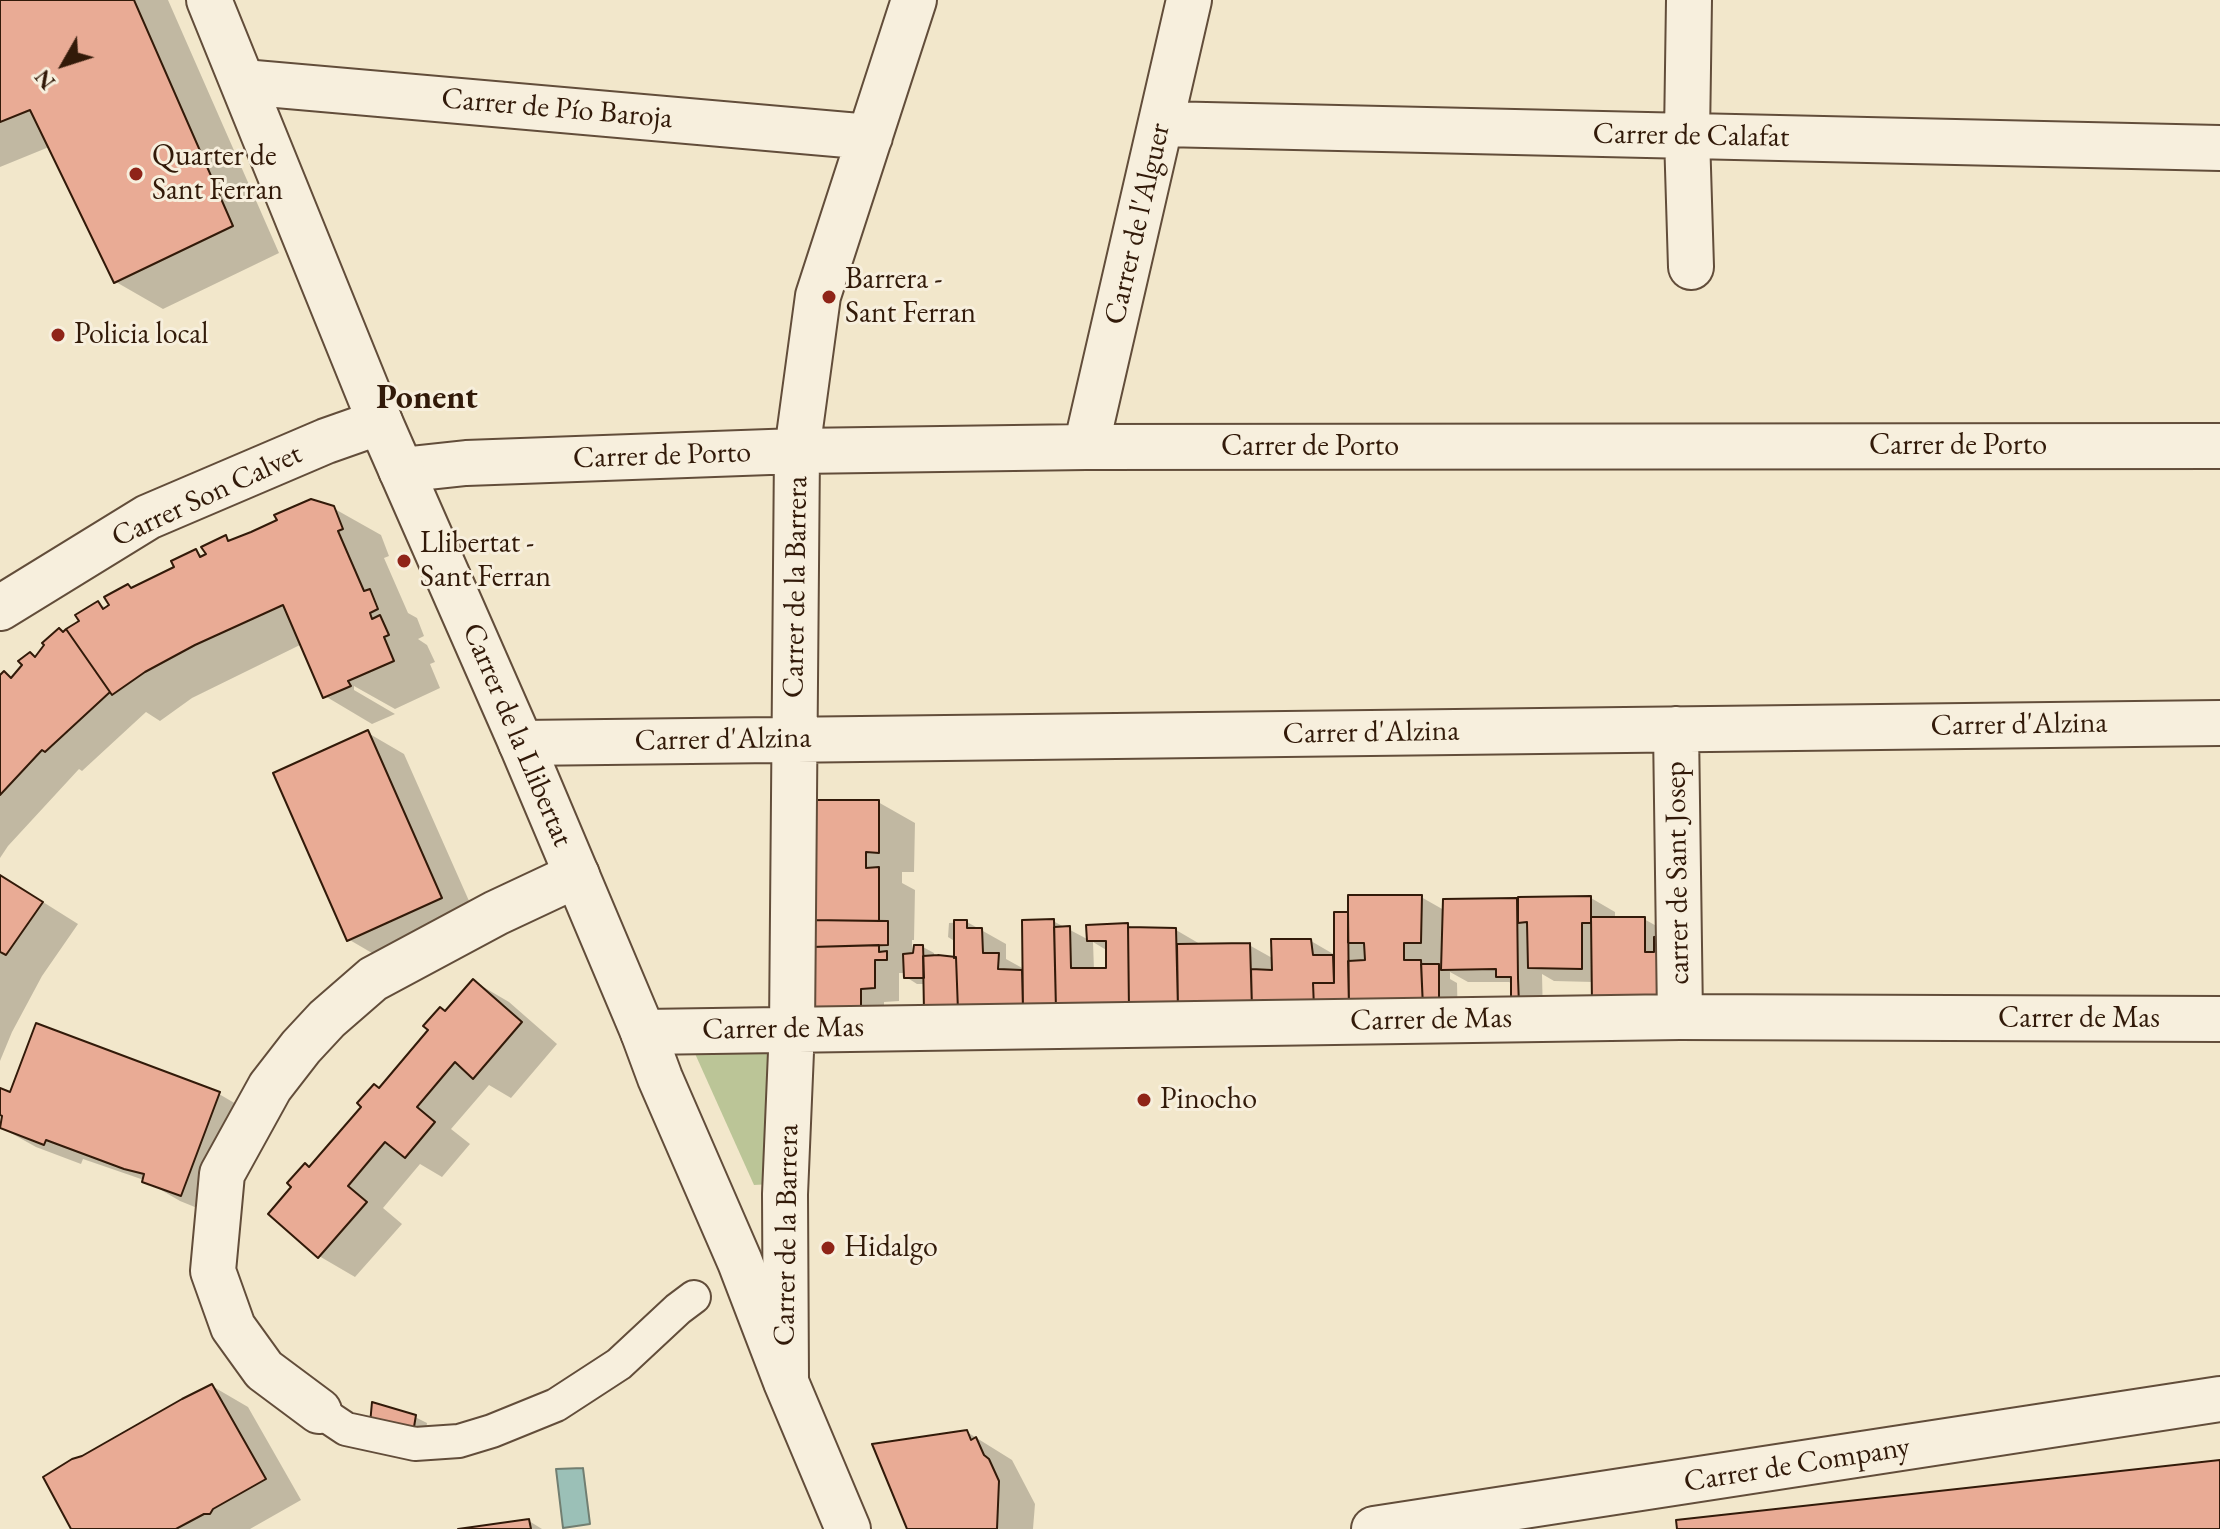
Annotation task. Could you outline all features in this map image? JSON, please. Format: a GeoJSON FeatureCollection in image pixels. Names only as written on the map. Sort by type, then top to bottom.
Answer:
{"type":"FeatureCollection","features":[{"type":"Feature","properties":{"kind":"street","name":"Carrer de la Llibertat"},"geometry":{"type":"LineString","coordinates":[[209,0],[380,422],[577,875],[740,1262],[848,1529]]}},
{"type":"Feature","properties":{"kind":"street","name":"Carrer de la Barrera"},"geometry":{"type":"LineString","coordinates":[[786,1382],[785,1194],[792,1028],[797,451],[818,296],[914,0]]}},
{"type":"Feature","properties":{"kind":"street","name":"Carrer de l'Alguer"},"geometry":{"type":"LineString","coordinates":[[1086,447],[1189,0]]}},
{"type":"Feature","properties":{"kind":"street"},"geometry":{"type":"LineString","coordinates":[[1689,0],[1687,136],[1691,267]]}},
{"type":"Feature","properties":{"kind":"street","name":"Carrer de Pío Baroja"},"geometry":{"type":"LineString","coordinates":[[243,82],[870,137]]}},
{"type":"Feature","properties":{"kind":"street","name":"Carrer de Calafat"},"geometry":{"type":"LineString","coordinates":[[1162,124],[2220,148]]}},
{"type":"Feature","properties":{"kind":"street","name":"Carrer Son Calvet"},"geometry":{"type":"LineString","coordinates":[[0,608],[148,517],[326,441],[380,422]]}},
{"type":"Feature","properties":{"kind":"street","name":"Carrer de Porto"},"geometry":{"type":"LineString","coordinates":[[401,470],[466,463],[797,451],[1086,447],[2220,446]]}},
{"type":"Feature","properties":{"kind":"street","name":"Carrer d'Alzina"},"geometry":{"type":"LineString","coordinates":[[521,743],[2220,723]]}},
{"type":"Feature","properties":{"kind":"street","name":"carrer de Sant Josep"},"geometry":{"type":"LineString","coordinates":[[1676,729],[1680,1017]]}},
{"type":"Feature","properties":{"kind":"street"},"geometry":{"type":"LineString","coordinates":[[577,875],[496,913],[373,979],[327,1019],[301,1047],[270,1087],[222,1174],[213,1271],[233,1327],[264,1370],[346,1429],[415,1444],[459,1441],[556,1405],[619,1364],[694,1297]]}},
{"type":"Feature","properties":{"kind":"street","name":"Carrer de Mas"},"geometry":{"type":"LineString","coordinates":[[643,1032],[1680,1017],[2220,1019]]}},
{"type":"Feature","properties":{"kind":"street","name":"Carrer de Company"},"geometry":{"type":"LineString","coordinates":[[1374,1529],[1626,1510],[2220,1399]]}},
{"type":"Feature","properties":{"kind":"green space"},"geometry":{"type":"Polygon","coordinates":[[[769,1037],[771,1184],[754,1185],[688,1038],[769,1037]]]}},
{"type":"Feature","properties":{"kind":"water"},"geometry":{"type":"Polygon","coordinates":[[[583,1468],[590,1524],[563,1528],[556,1469],[583,1468]]]}},
{"type":"Feature","properties":{"kind":"building","name":"Quarter de Sant Ferran"},"geometry":{"type":"Polygon","coordinates":[[[0,0],[134,0],[233,226],[114,283],[30,110],[0,122],[0,0]]]}},
{"type":"Feature","properties":{"kind":"building"},"geometry":{"type":"Polygon","coordinates":[[[311,499],[334,506],[343,529],[338,531],[364,591],[370,589],[378,609],[370,613],[372,619],[380,615],[389,635],[384,637],[394,661],[348,681],[351,686],[323,698],[283,605],[195,645],[145,672],[112,695],[66,629],[79,621],[75,615],[98,601],[103,609],[109,605],[104,597],[128,584],[131,588],[174,567],[171,561],[196,549],[200,557],[206,554],[201,547],[226,535],[228,541],[251,532],[277,520],[274,515],[311,499]]]}},
{"type":"Feature","properties":{"kind":"building"},"geometry":{"type":"Polygon","coordinates":[[[59,628],[63,632],[66,629],[110,692],[45,752],[42,750],[0,795],[0,675],[4,671],[11,678],[22,665],[18,661],[30,652],[35,657],[44,645],[42,643],[59,628]]]}},
{"type":"Feature","properties":{"kind":"building"},"geometry":{"type":"Polygon","coordinates":[[[368,730],[442,898],[347,941],[273,773],[368,730]]]}},
{"type":"Feature","properties":{"kind":"building"},"geometry":{"type":"Polygon","coordinates":[[[810,800],[879,800],[879,853],[866,852],[866,868],[879,867],[879,921],[810,920],[810,800]]]}},
{"type":"Feature","properties":{"kind":"building"},"geometry":{"type":"Polygon","coordinates":[[[0,875],[43,902],[6,955],[0,952],[0,875]]]}},
{"type":"Feature","properties":{"kind":"building"},"geometry":{"type":"Polygon","coordinates":[[[1348,895],[1422,895],[1421,943],[1404,943],[1404,960],[1421,960],[1423,1008],[1349,1008],[1348,961],[1365,960],[1364,943],[1348,943],[1348,895]]]}},
{"type":"Feature","properties":{"kind":"building"},"geometry":{"type":"Polygon","coordinates":[[[1591,896],[1591,923],[1582,923],[1582,969],[1528,968],[1527,922],[1518,923],[1518,897],[1591,896]]]}},
{"type":"Feature","properties":{"kind":"building"},"geometry":{"type":"Polygon","coordinates":[[[1517,898],[1519,1005],[1511,1005],[1511,977],[1496,977],[1496,969],[1441,970],[1443,899],[1517,898]]]}},
{"type":"Feature","properties":{"kind":"building"},"geometry":{"type":"Polygon","coordinates":[[[1334,912],[1348,912],[1349,1008],[1314,1008],[1313,983],[1334,983],[1334,912]]]}},
{"type":"Feature","properties":{"kind":"building"},"geometry":{"type":"Polygon","coordinates":[[[1591,917],[1645,917],[1645,952],[1654,952],[1654,937],[1665,936],[1666,1006],[1592,1006],[1591,917]]]}},
{"type":"Feature","properties":{"kind":"building"},"geometry":{"type":"Polygon","coordinates":[[[1054,919],[1056,1010],[1023,1010],[1022,920],[1054,919]]]}},
{"type":"Feature","properties":{"kind":"building"},"geometry":{"type":"Polygon","coordinates":[[[810,920],[888,921],[888,945],[811,947],[810,920]]]}},
{"type":"Feature","properties":{"kind":"building"},"geometry":{"type":"Polygon","coordinates":[[[954,920],[967,920],[967,928],[982,928],[983,953],[999,953],[998,969],[1022,970],[1023,1010],[958,1011],[954,920]]]}},
{"type":"Feature","properties":{"kind":"building"},"geometry":{"type":"Polygon","coordinates":[[[1128,923],[1129,1010],[1056,1010],[1054,927],[1070,926],[1071,968],[1106,968],[1106,941],[1087,941],[1086,925],[1128,923]]]}},
{"type":"Feature","properties":{"kind":"building"},"geometry":{"type":"Polygon","coordinates":[[[1128,927],[1176,928],[1178,1009],[1129,1010],[1128,927]]]}},
{"type":"Feature","properties":{"kind":"building"},"geometry":{"type":"Polygon","coordinates":[[[1271,939],[1311,939],[1313,955],[1333,955],[1334,983],[1313,983],[1314,1008],[1252,1009],[1251,969],[1272,970],[1271,939]]]}},
{"type":"Feature","properties":{"kind":"building"},"geometry":{"type":"Polygon","coordinates":[[[1250,943],[1252,1009],[1178,1009],[1177,944],[1250,943]]]}},
{"type":"Feature","properties":{"kind":"building"},"geometry":{"type":"Polygon","coordinates":[[[879,945],[879,952],[887,951],[887,960],[875,960],[875,988],[861,989],[861,1012],[811,1013],[811,947],[879,945]]]}},
{"type":"Feature","properties":{"kind":"building"},"geometry":{"type":"Polygon","coordinates":[[[914,945],[923,945],[924,978],[904,978],[903,954],[913,953],[914,945]]]}},
{"type":"Feature","properties":{"kind":"building"},"geometry":{"type":"Polygon","coordinates":[[[923,956],[956,957],[958,1011],[924,1012],[923,956]]]}},
{"type":"Feature","properties":{"kind":"building"},"geometry":{"type":"Polygon","coordinates":[[[1421,964],[1439,964],[1439,1008],[1423,1008],[1421,964]]]}},
{"type":"Feature","properties":{"kind":"building"},"geometry":{"type":"Polygon","coordinates":[[[473,979],[522,1022],[473,1079],[455,1062],[417,1107],[435,1122],[405,1158],[385,1142],[348,1186],[367,1202],[318,1258],[268,1214],[291,1187],[287,1183],[305,1163],[309,1167],[361,1107],[357,1103],[374,1084],[379,1088],[428,1030],[423,1026],[440,1007],[445,1011],[473,979]]]}},
{"type":"Feature","properties":{"kind":"building"},"geometry":{"type":"Polygon","coordinates":[[[36,1023],[220,1092],[181,1196],[142,1182],[144,1174],[46,1140],[44,1145],[0,1128],[0,1088],[10,1092],[36,1023]]]}},
{"type":"Feature","properties":{"kind":"building"},"geometry":{"type":"Polygon","coordinates":[[[212,1384],[266,1479],[213,1509],[210,1514],[204,1514],[176,1529],[71,1529],[43,1477],[212,1384]]]}},
{"type":"Feature","properties":{"kind":"building"},"geometry":{"type":"Polygon","coordinates":[[[372,1402],[416,1415],[413,1433],[370,1424],[372,1402]]]}},
{"type":"Feature","properties":{"kind":"building"},"geometry":{"type":"Polygon","coordinates":[[[967,1430],[971,1440],[976,1437],[999,1481],[997,1529],[907,1529],[872,1444],[967,1430]]]}},
{"type":"Feature","properties":{"kind":"building"},"geometry":{"type":"Polygon","coordinates":[[[2220,1460],[2220,1529],[1677,1529],[1676,1520],[2220,1460]]]}},
{"type":"Feature","properties":{"kind":"building"},"geometry":{"type":"Polygon","coordinates":[[[529,1519],[531,1529],[458,1529],[529,1519]]]}},
{"type":"Feature","properties":{"kind":"place","name":"Quarter de Sant Ferran"},"geometry":{"type":"Point","coordinates":[136,174]}},
{"type":"Feature","properties":{"kind":"place","name":"Barrera - Sant Ferran"},"geometry":{"type":"Point","coordinates":[829,297]}},
{"type":"Feature","properties":{"kind":"place","name":"Policia local"},"geometry":{"type":"Point","coordinates":[58,335]}},
{"type":"Feature","properties":{"kind":"place","name":"Llibertat - Sant Ferran"},"geometry":{"type":"Point","coordinates":[404,561]}},
{"type":"Feature","properties":{"kind":"place","name":"Pinocho"},"geometry":{"type":"Point","coordinates":[1144,1100]}},
{"type":"Feature","properties":{"kind":"place","name":"Hidalgo"},"geometry":{"type":"Point","coordinates":[828,1248]}},
{"type":"Feature","properties":{"kind":"district","name":"Ponent"},"geometry":{"type":"Point","coordinates":[427,399]}}]}
